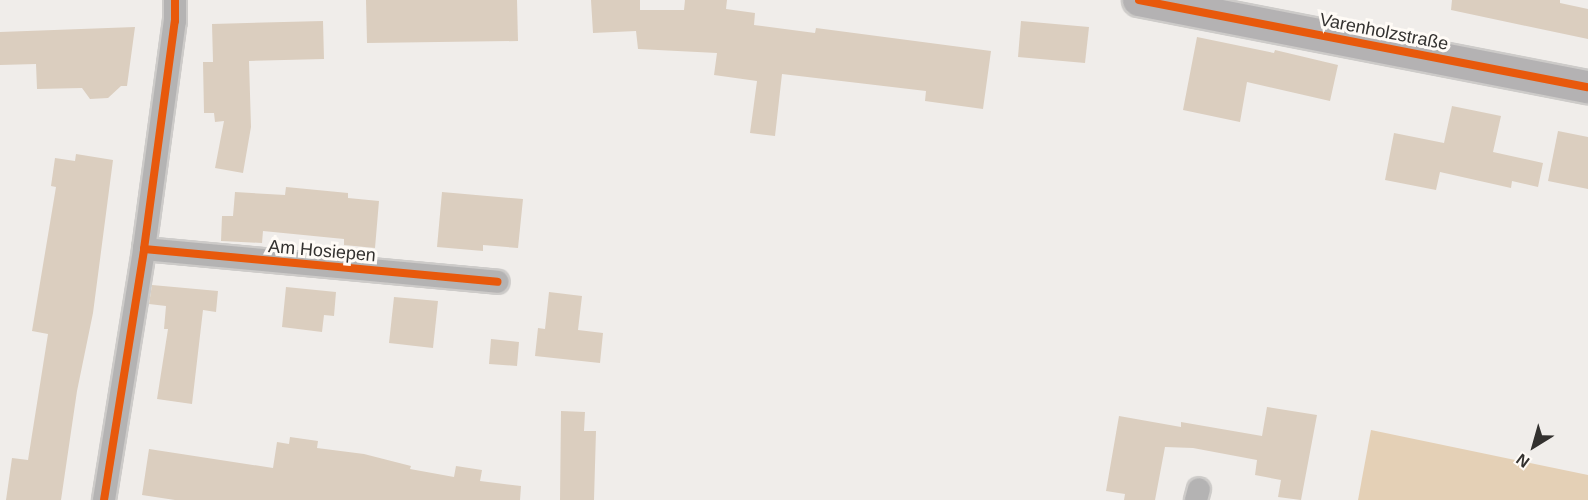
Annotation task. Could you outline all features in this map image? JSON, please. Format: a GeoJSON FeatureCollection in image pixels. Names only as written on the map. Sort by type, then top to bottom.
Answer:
{"type":"FeatureCollection","features":[{"type":"Feature","properties":{"kind":"street"},"geometry":{"type":"LineString","coordinates":[[104,500],[144,249],[175,21],[175,0]]}},
{"type":"Feature","properties":{"kind":"street","name":"Varenholzstraße"},"geometry":{"type":"LineString","coordinates":[[1139,0],[1588,87]]}},
{"type":"Feature","properties":{"kind":"street","name":"Am Hosiepen"},"geometry":{"type":"LineString","coordinates":[[144,249],[497,282]]}},
{"type":"Feature","properties":{"kind":"shaded area"},"geometry":{"type":"Polygon","coordinates":[[[1371,430],[1588,475],[1588,500],[1358,500],[1371,430]]]}},
{"type":"Feature","properties":{"kind":"building"},"geometry":{"type":"Polygon","coordinates":[[[366,0],[517,0],[518,41],[367,43],[366,0]]]}},
{"type":"Feature","properties":{"kind":"building"},"geometry":{"type":"Polygon","coordinates":[[[591,0],[640,0],[640,10],[684,10],[685,0],[727,0],[726,9],[755,13],[754,25],[815,33],[816,28],[991,51],[983,109],[925,101],[926,91],[782,74],[775,136],[750,133],[757,81],[714,75],[717,53],[638,49],[636,31],[593,33],[591,0]]]}},
{"type":"Feature","properties":{"kind":"building"},"geometry":{"type":"Polygon","coordinates":[[[1452,0],[1560,0],[1560,3],[1588,9],[1588,39],[1451,10],[1452,0]]]}},
{"type":"Feature","properties":{"kind":"building"},"geometry":{"type":"Polygon","coordinates":[[[323,21],[324,59],[249,61],[251,127],[243,173],[215,168],[224,121],[215,122],[214,113],[204,113],[203,62],[213,62],[212,24],[323,21]]]}},
{"type":"Feature","properties":{"kind":"building"},"geometry":{"type":"Polygon","coordinates":[[[1021,21],[1089,27],[1085,63],[1018,57],[1021,21]]]}},
{"type":"Feature","properties":{"kind":"building"},"geometry":{"type":"Polygon","coordinates":[[[135,27],[127,86],[121,86],[108,98],[90,99],[82,88],[37,89],[36,64],[0,65],[0,32],[135,27]]]}},
{"type":"Feature","properties":{"kind":"building"},"geometry":{"type":"Polygon","coordinates":[[[1197,37],[1274,53],[1275,50],[1338,65],[1330,101],[1247,82],[1240,122],[1183,110],[1197,37]]]}},
{"type":"Feature","properties":{"kind":"building"},"geometry":{"type":"Polygon","coordinates":[[[1452,106],[1501,116],[1493,152],[1543,163],[1538,187],[1512,181],[1511,188],[1440,172],[1436,190],[1385,180],[1394,133],[1444,143],[1452,106]]]}},
{"type":"Feature","properties":{"kind":"building"},"geometry":{"type":"Polygon","coordinates":[[[1558,131],[1588,137],[1588,189],[1548,181],[1558,131]]]}},
{"type":"Feature","properties":{"kind":"building"},"geometry":{"type":"Polygon","coordinates":[[[76,154],[113,160],[93,313],[77,391],[61,500],[6,500],[12,458],[28,460],[48,334],[32,331],[56,187],[51,186],[55,158],[75,161],[76,154]]]}},
{"type":"Feature","properties":{"kind":"building"},"geometry":{"type":"Polygon","coordinates":[[[286,187],[348,193],[348,198],[379,201],[375,248],[344,245],[344,239],[263,231],[262,243],[221,241],[222,216],[233,216],[235,192],[285,195],[286,187]]]}},
{"type":"Feature","properties":{"kind":"building"},"geometry":{"type":"Polygon","coordinates":[[[442,192],[523,199],[518,248],[483,245],[483,251],[437,247],[442,192]]]}},
{"type":"Feature","properties":{"kind":"building"},"geometry":{"type":"Polygon","coordinates":[[[152,285],[218,291],[216,312],[203,310],[192,404],[157,399],[168,329],[164,329],[166,306],[149,304],[152,285]]]}},
{"type":"Feature","properties":{"kind":"building"},"geometry":{"type":"Polygon","coordinates":[[[286,287],[336,292],[334,316],[324,315],[322,332],[282,327],[286,287]]]}},
{"type":"Feature","properties":{"kind":"building"},"geometry":{"type":"Polygon","coordinates":[[[549,292],[582,296],[578,330],[603,333],[600,363],[535,356],[538,328],[545,329],[549,292]]]}},
{"type":"Feature","properties":{"kind":"building"},"geometry":{"type":"Polygon","coordinates":[[[394,297],[438,301],[433,348],[389,343],[394,297]]]}},
{"type":"Feature","properties":{"kind":"building"},"geometry":{"type":"Polygon","coordinates":[[[491,339],[519,342],[517,366],[489,364],[491,339]]]}},
{"type":"Feature","properties":{"kind":"building"},"geometry":{"type":"Polygon","coordinates":[[[1267,407],[1317,415],[1301,500],[1278,497],[1281,480],[1255,475],[1257,460],[1193,448],[1165,447],[1155,500],[1124,500],[1125,494],[1106,491],[1119,416],[1181,427],[1181,422],[1262,436],[1267,407]]]}},
{"type":"Feature","properties":{"kind":"building"},"geometry":{"type":"Polygon","coordinates":[[[561,411],[585,412],[584,431],[596,431],[594,500],[560,500],[561,411]]]}},
{"type":"Feature","properties":{"kind":"building"},"geometry":{"type":"Polygon","coordinates":[[[290,437],[318,441],[317,448],[364,454],[411,466],[410,469],[454,477],[456,466],[482,470],[480,481],[521,486],[520,500],[175,500],[142,495],[149,449],[273,468],[277,442],[289,444],[290,437]]]}},
{"type":"Feature","properties":{"kind":"cycle path"},"geometry":{"type":"LineString","coordinates":[[104,500],[144,249],[175,21],[175,0]]}},
{"type":"Feature","properties":{"kind":"cycle path"},"geometry":{"type":"LineString","coordinates":[[1139,0],[1588,87]]}},
{"type":"Feature","properties":{"kind":"cycle path"},"geometry":{"type":"LineString","coordinates":[[144,249],[497,282]]}}]}
